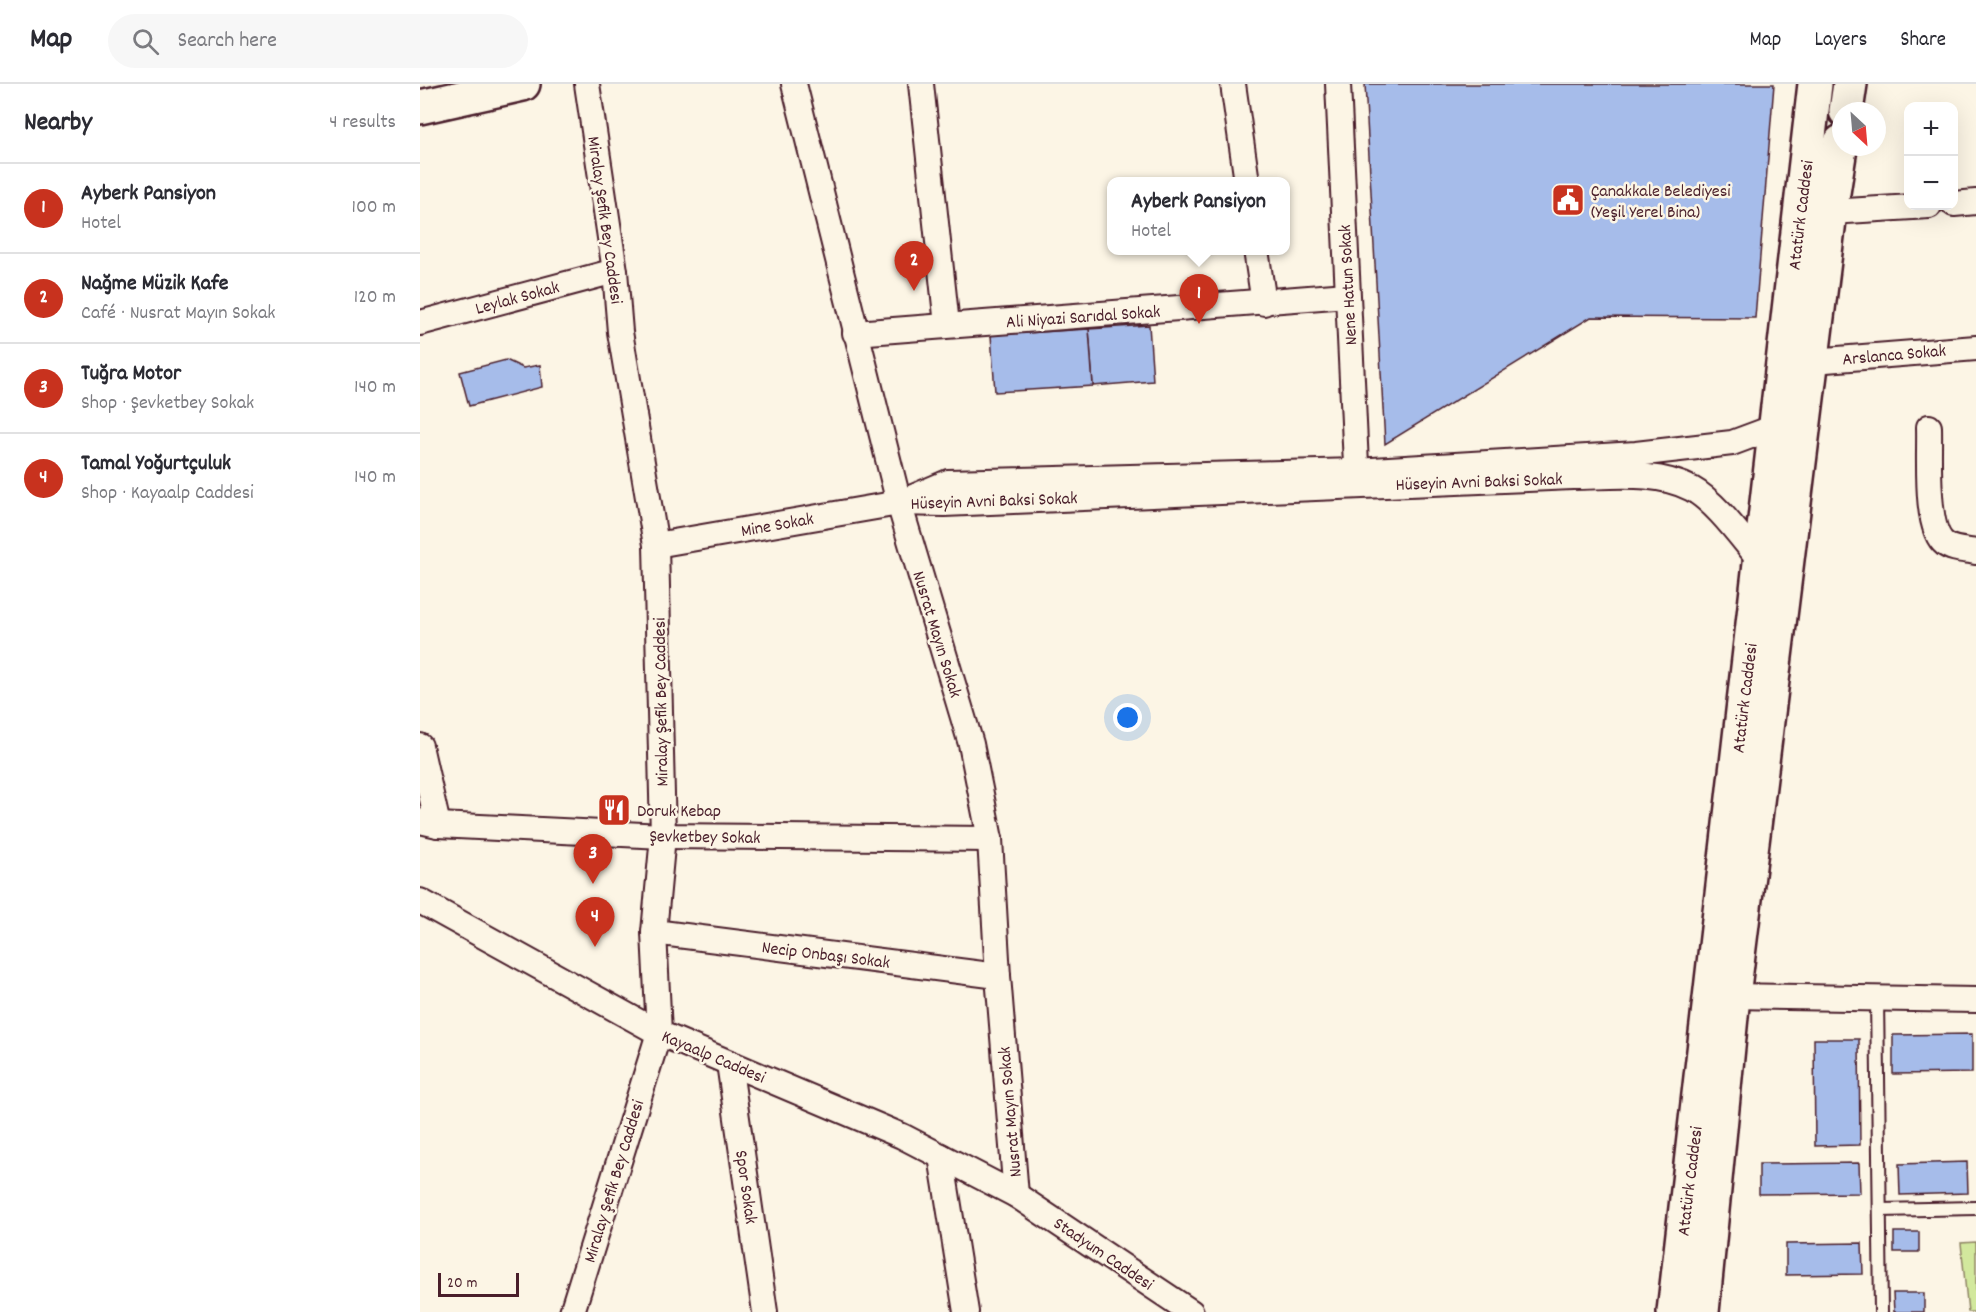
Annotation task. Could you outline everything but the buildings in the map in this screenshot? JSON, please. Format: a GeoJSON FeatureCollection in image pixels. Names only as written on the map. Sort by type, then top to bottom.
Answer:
{"type":"FeatureCollection","features":[{"type":"Feature","properties":{"kind":"main road"},"geometry":{"type":"LineString","coordinates":[[420,107],[523,84]]}},
{"type":"Feature","properties":{"kind":"main road","name":"Atatürk Caddesi"},"geometry":{"type":"LineString","coordinates":[[1674,1312],[1815,84]]}},
{"type":"Feature","properties":{"kind":"main road"},"geometry":{"type":"LineString","coordinates":[[1847,102],[1850,84]]}},
{"type":"Feature","properties":{"kind":"main road","name":"Atatürk Caddesi"},"geometry":{"type":"LineString","coordinates":[[1702,1312],[1733,996],[1839,156]]}},
{"type":"Feature","properties":{"kind":"street","name":"Miralay Şefik Bey Caddesi"},"geometry":{"type":"LineString","coordinates":[[572,1312],[659,1033],[654,932],[663,836],[656,545],[620,332],[615,271],[587,84]]}},
{"type":"Feature","properties":{"kind":"street","name":"Nusrat Mayın Sokak"},"geometry":{"type":"LineString","coordinates":[[794,84],[899,503],[971,744],[990,839],[998,976],[1016,1195]]}},
{"type":"Feature","properties":{"kind":"street"},"geometry":{"type":"LineString","coordinates":[[921,84],[947,325]]}},
{"type":"Feature","properties":{"kind":"street"},"geometry":{"type":"LineString","coordinates":[[1233,84],[1246,177]]}},
{"type":"Feature","properties":{"kind":"street","name":"Nene Hatun Sokak"},"geometry":{"type":"LineString","coordinates":[[1338,84],[1356,478]]}},
{"type":"Feature","properties":{"kind":"street"},"geometry":{"type":"LineString","coordinates":[[1958,204],[1976,202]]}},
{"type":"Feature","properties":{"kind":"street"},"geometry":{"type":"LineString","coordinates":[[1830,212],[1904,208]]}},
{"type":"Feature","properties":{"kind":"street"},"geometry":{"type":"LineString","coordinates":[[1257,255],[1264,303]]}},
{"type":"Feature","properties":{"kind":"street","name":"Leylak Sokak"},"geometry":{"type":"LineString","coordinates":[[420,323],[615,271]]}},
{"type":"Feature","properties":{"kind":"street","name":"Ali Niyazi Sarıdal Sokak"},"geometry":{"type":"LineString","coordinates":[[855,333],[1347,295]]}},
{"type":"Feature","properties":{"kind":"street","name":"Arslanca Sokak"},"geometry":{"type":"LineString","coordinates":[[1813,361],[1976,348]]}},
{"type":"Feature","properties":{"kind":"street"},"geometry":{"type":"LineString","coordinates":[[1929,427],[1930,510],[1937,536],[1946,545],[1976,552]]}},
{"type":"Feature","properties":{"kind":"street","name":"Hüseyin Avni Baksi Sokak"},"geometry":{"type":"LineString","coordinates":[[1356,478],[1658,452],[1732,443],[1775,428]]}},
{"type":"Feature","properties":{"kind":"street"},"geometry":{"type":"LineString","coordinates":[[1658,452],[1658,478]]}},
{"type":"Feature","properties":{"kind":"street","name":"Hüseyin Avni Baksi Sokak"},"geometry":{"type":"LineString","coordinates":[[899,503],[948,482],[1648,476],[1674,482],[1693,490],[1718,512],[1760,560]]}},
{"type":"Feature","properties":{"kind":"street","name":"Mine Sokak"},"geometry":{"type":"LineString","coordinates":[[656,545],[899,503]]}},
{"type":"Feature","properties":{"kind":"street"},"geometry":{"type":"LineString","coordinates":[[420,746],[429,823]]}},
{"type":"Feature","properties":{"kind":"street","name":"Şevketbey Sokak"},"geometry":{"type":"LineString","coordinates":[[429,823],[663,836],[990,839]]}},
{"type":"Feature","properties":{"kind":"street","name":"Kayaalp Caddesi"},"geometry":{"type":"LineString","coordinates":[[420,901],[659,1033],[902,1136],[1016,1195]]}},
{"type":"Feature","properties":{"kind":"street","name":"Necip Onbaşı Sokak"},"geometry":{"type":"LineString","coordinates":[[654,932],[998,976]]}},
{"type":"Feature","properties":{"kind":"street"},"geometry":{"type":"LineString","coordinates":[[1733,996],[1976,1000]]}},
{"type":"Feature","properties":{"kind":"street","name":"Spor Sokak"},"geometry":{"type":"LineString","coordinates":[[729,1063],[765,1312]]}},
{"type":"Feature","properties":{"kind":"street"},"geometry":{"type":"LineString","coordinates":[[941,1156],[966,1312]]}},
{"type":"Feature","properties":{"kind":"street","name":"Stadyum Caddesi"},"geometry":{"type":"LineString","coordinates":[[1016,1195],[1191,1312]]}},
{"type":"Feature","properties":{"kind":"lane"},"geometry":{"type":"LineString","coordinates":[[1877,998],[1881,1312]]}},
{"type":"Feature","properties":{"kind":"lane"},"geometry":{"type":"LineString","coordinates":[[1880,1210],[1976,1208]]}},
{"type":"Feature","properties":{"kind":"green space"},"geometry":{"type":"Polygon","coordinates":[[[1976,1242],[1976,1312],[1968,1312],[1961,1243],[1976,1242]]]}},
{"type":"Feature","properties":{"kind":"place","name":"Çanakkale Belediyesi (Yeşil Yerel Bina)"},"geometry":{"type":"Point","coordinates":[1568,200]}},
{"type":"Feature","properties":{"kind":"place","name":"Nağme Müzik Kafe"},"geometry":{"type":"Point","coordinates":[914,291]}},
{"type":"Feature","properties":{"kind":"place","name":"Ayberk Pansiyon"},"geometry":{"type":"Point","coordinates":[1199,324]}},
{"type":"Feature","properties":{"kind":"place","name":"Doruk Kebap"},"geometry":{"type":"Point","coordinates":[614,810]}},
{"type":"Feature","properties":{"kind":"place","name":"Tuğra Motor"},"geometry":{"type":"Point","coordinates":[593,884]}},
{"type":"Feature","properties":{"kind":"place","name":"Tamal Yoğurtçuluk"},"geometry":{"type":"Point","coordinates":[595,947]}}]}
